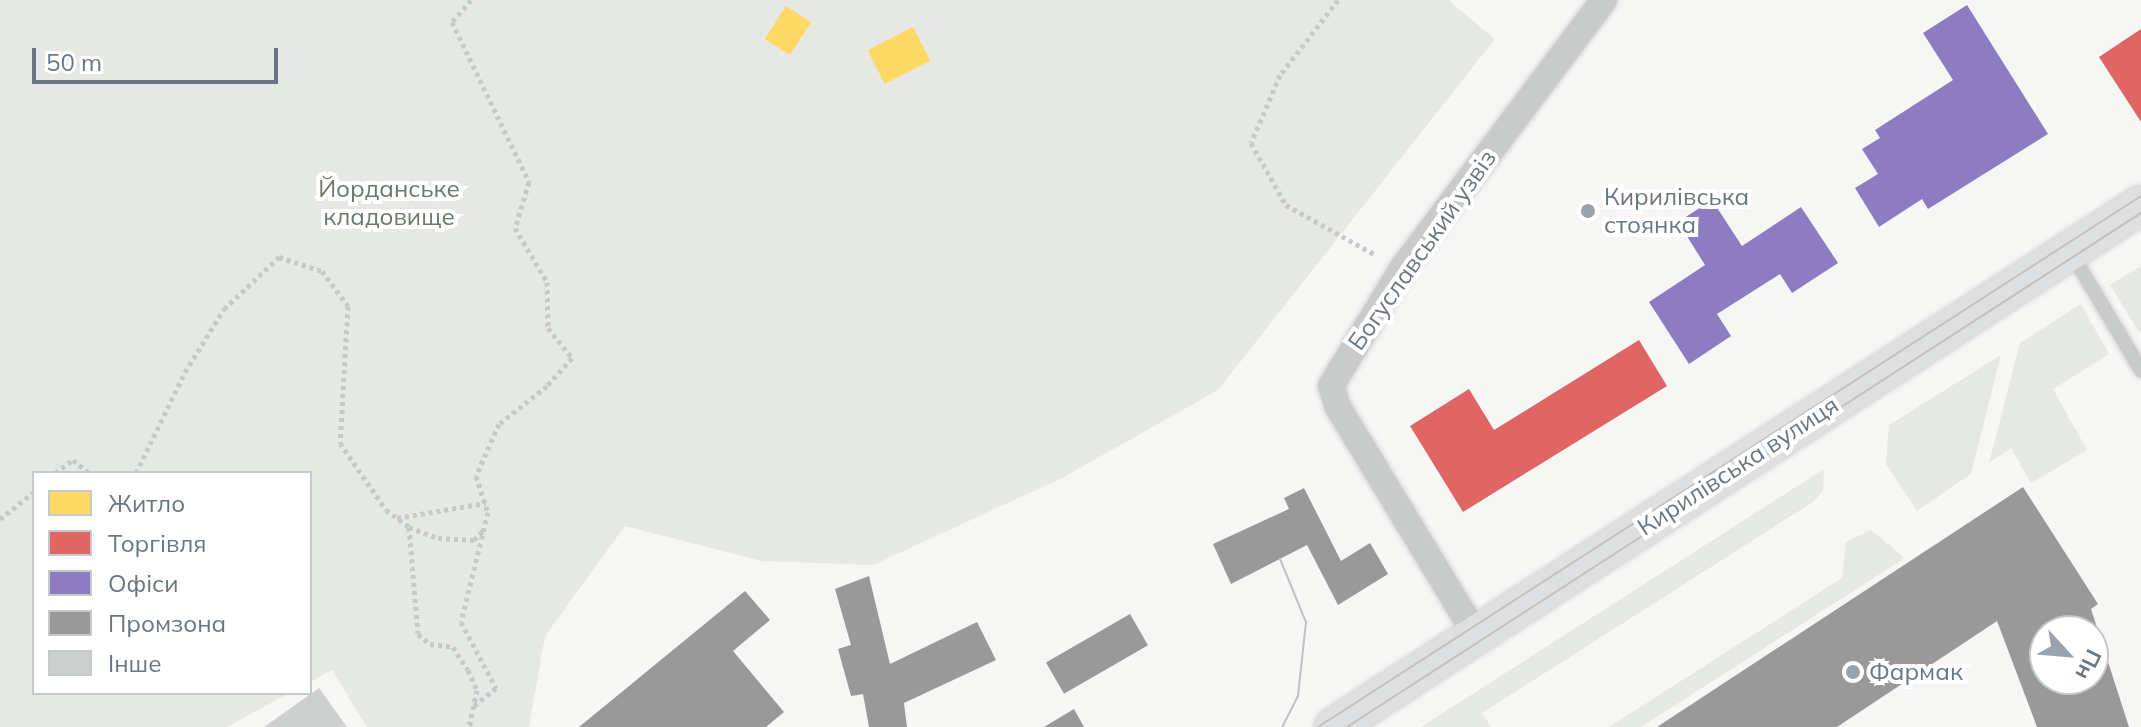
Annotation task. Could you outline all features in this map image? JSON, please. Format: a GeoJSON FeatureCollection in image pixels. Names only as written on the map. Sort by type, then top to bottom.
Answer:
{"type":"FeatureCollection","features":[{"type":"Feature","properties":{"kind":"main road","name":"Кирилівська вулиця"},"geometry":{"type":"LineString","coordinates":[[1334,727],[2141,205]]}},
{"type":"Feature","properties":{"kind":"street","name":"Богуславський узвіз"},"geometry":{"type":"LineString","coordinates":[[1476,635],[1332,395],[1337,372],[1402,269],[1604,0]]}},
{"type":"Feature","properties":{"kind":"lane"},"geometry":{"type":"LineString","coordinates":[[2070,250],[2141,370]]}},
{"type":"Feature","properties":{"kind":"path"},"geometry":{"type":"LineString","coordinates":[[471,0],[452,22],[529,182],[515,228],[547,282],[548,328],[572,358],[547,386],[499,424],[476,476],[487,505],[485,529],[461,622],[496,688],[473,707]]}},
{"type":"Feature","properties":{"kind":"path"},"geometry":{"type":"LineString","coordinates":[[1338,0],[1280,75],[1251,143],[1286,205],[1402,269]]}},
{"type":"Feature","properties":{"kind":"path"},"geometry":{"type":"LineString","coordinates":[[137,471],[185,372],[224,309],[279,257],[322,271],[348,306],[340,443],[386,510],[409,527],[438,538],[474,540],[485,529]]}},
{"type":"Feature","properties":{"kind":"path"},"geometry":{"type":"LineString","coordinates":[[58,471],[73,460],[87,471]]}},
{"type":"Feature","properties":{"kind":"path"},"geometry":{"type":"LineString","coordinates":[[0,519],[32,494]]}},
{"type":"Feature","properties":{"kind":"path"},"geometry":{"type":"LineString","coordinates":[[397,518],[487,505]]}},
{"type":"Feature","properties":{"kind":"path"},"geometry":{"type":"LineString","coordinates":[[409,527],[418,634],[430,644],[453,647],[477,690],[469,727]]}},
{"type":"Feature","properties":{"kind":"green space","name":"Йорданське кладовище"},"geometry":{"type":"Polygon","coordinates":[[[0,0],[1448,0],[1495,39],[1218,390],[1062,478],[873,565],[762,561],[625,526],[545,636],[529,727],[367,727],[332,670],[312,681],[312,471],[32,471],[32,695],[285,695],[227,727],[0,727],[0,0]]]}},
{"type":"Feature","properties":{"kind":"green space"},"geometry":{"type":"Polygon","coordinates":[[[2141,266],[2141,331],[2139,332],[2110,285],[2141,266]]]}},
{"type":"Feature","properties":{"kind":"green space"},"geometry":{"type":"Polygon","coordinates":[[[2081,304],[2109,354],[2053,389],[2087,450],[2031,483],[2011,448],[1989,463],[2020,343],[2081,304]]]}},
{"type":"Feature","properties":{"kind":"green space"},"geometry":{"type":"Polygon","coordinates":[[[2001,355],[1971,474],[1917,511],[1886,464],[1889,425],[2001,355]]]}},
{"type":"Feature","properties":{"kind":"green space"},"geometry":{"type":"Polygon","coordinates":[[[1824,469],[1823,491],[1813,502],[1482,713],[1491,727],[1421,727],[1824,469]]]}},
{"type":"Feature","properties":{"kind":"green space"},"geometry":{"type":"Polygon","coordinates":[[[1871,530],[1905,558],[1641,727],[1609,727],[1842,578],[1846,542],[1871,530]]]}},
{"type":"Feature","properties":{"kind":"building: Житло"},"geometry":{"type":"Polygon","coordinates":[[[786,6],[811,22],[790,55],[765,39],[786,6]]]}},
{"type":"Feature","properties":{"kind":"building: Житло"},"geometry":{"type":"Polygon","coordinates":[[[913,27],[930,61],[885,84],[868,50],[913,27]]]}},
{"type":"Feature","properties":{"kind":"building: Торгівля"},"geometry":{"type":"Polygon","coordinates":[[[2141,29],[2141,122],[2099,57],[2141,29]]]}},
{"type":"Feature","properties":{"kind":"building: Торгівля"},"geometry":{"type":"Polygon","coordinates":[[[1639,340],[1667,386],[1463,512],[1410,426],[1469,389],[1494,430],[1639,340]]]}},
{"type":"Feature","properties":{"kind":"building: Офіси"},"geometry":{"type":"Polygon","coordinates":[[[1967,5],[2048,134],[1928,209],[1922,199],[1879,227],[1855,188],[1878,174],[1862,149],[1880,138],[1875,130],[1953,80],[1923,33],[1967,5]]]}},
{"type":"Feature","properties":{"kind":"building: Офіси"},"geometry":{"type":"Polygon","coordinates":[[[1712,200],[1742,246],[1801,207],[1838,263],[1792,293],[1780,274],[1717,314],[1731,336],[1689,364],[1649,302],[1705,265],[1678,222],[1712,200]]]}},
{"type":"Feature","properties":{"kind":"building: Промзона"},"geometry":{"type":"Polygon","coordinates":[[[2023,487],[2098,604],[2091,609],[2093,615],[2029,615],[2029,695],[2109,695],[2109,665],[2129,727],[2037,727],[1997,621],[1837,727],[1657,727],[2023,487]]]}},
{"type":"Feature","properties":{"kind":"building: Промзона"},"geometry":{"type":"Polygon","coordinates":[[[1304,488],[1341,561],[1370,543],[1388,574],[1338,605],[1307,545],[1231,584],[1213,544],[1289,509],[1284,498],[1304,488]]]}},
{"type":"Feature","properties":{"kind":"building: Промзона"},"geometry":{"type":"Polygon","coordinates":[[[869,576],[890,664],[977,622],[996,660],[904,703],[907,727],[869,727],[863,694],[851,696],[838,649],[851,645],[835,589],[869,576]]]}},
{"type":"Feature","properties":{"kind":"building: Промзона"},"geometry":{"type":"Polygon","coordinates":[[[745,591],[770,620],[733,651],[784,712],[766,727],[579,727],[745,591]]]}},
{"type":"Feature","properties":{"kind":"building: Промзона"},"geometry":{"type":"Polygon","coordinates":[[[1130,614],[1148,645],[1064,694],[1046,662],[1130,614]]]}},
{"type":"Feature","properties":{"kind":"building: Промзона"},"geometry":{"type":"Polygon","coordinates":[[[1074,709],[1084,727],[1044,727],[1074,709]]]}},
{"type":"Feature","properties":{"kind":"building: Інше"},"geometry":{"type":"Polygon","coordinates":[[[319,688],[347,727],[264,727],[312,695],[319,688]]]}},
{"type":"Feature","properties":{"kind":"tram line"},"geometry":{"type":"LineString","coordinates":[[1318,727],[2141,196]]}},
{"type":"Feature","properties":{"kind":"tram line"},"geometry":{"type":"LineString","coordinates":[[1347,727],[2141,213]]}},
{"type":"Feature","properties":{"kind":"tram line"},"geometry":{"type":"LineString","coordinates":[[1280,559],[1306,622],[1298,696],[1282,727]]}},
{"type":"Feature","properties":{"kind":"place","name":"Кирилівська стоянка"},"geometry":{"type":"Point","coordinates":[1588,211]}},
{"type":"Feature","properties":{"kind":"place","name":"Фармак"},"geometry":{"type":"Point","coordinates":[1853,672]}}]}
